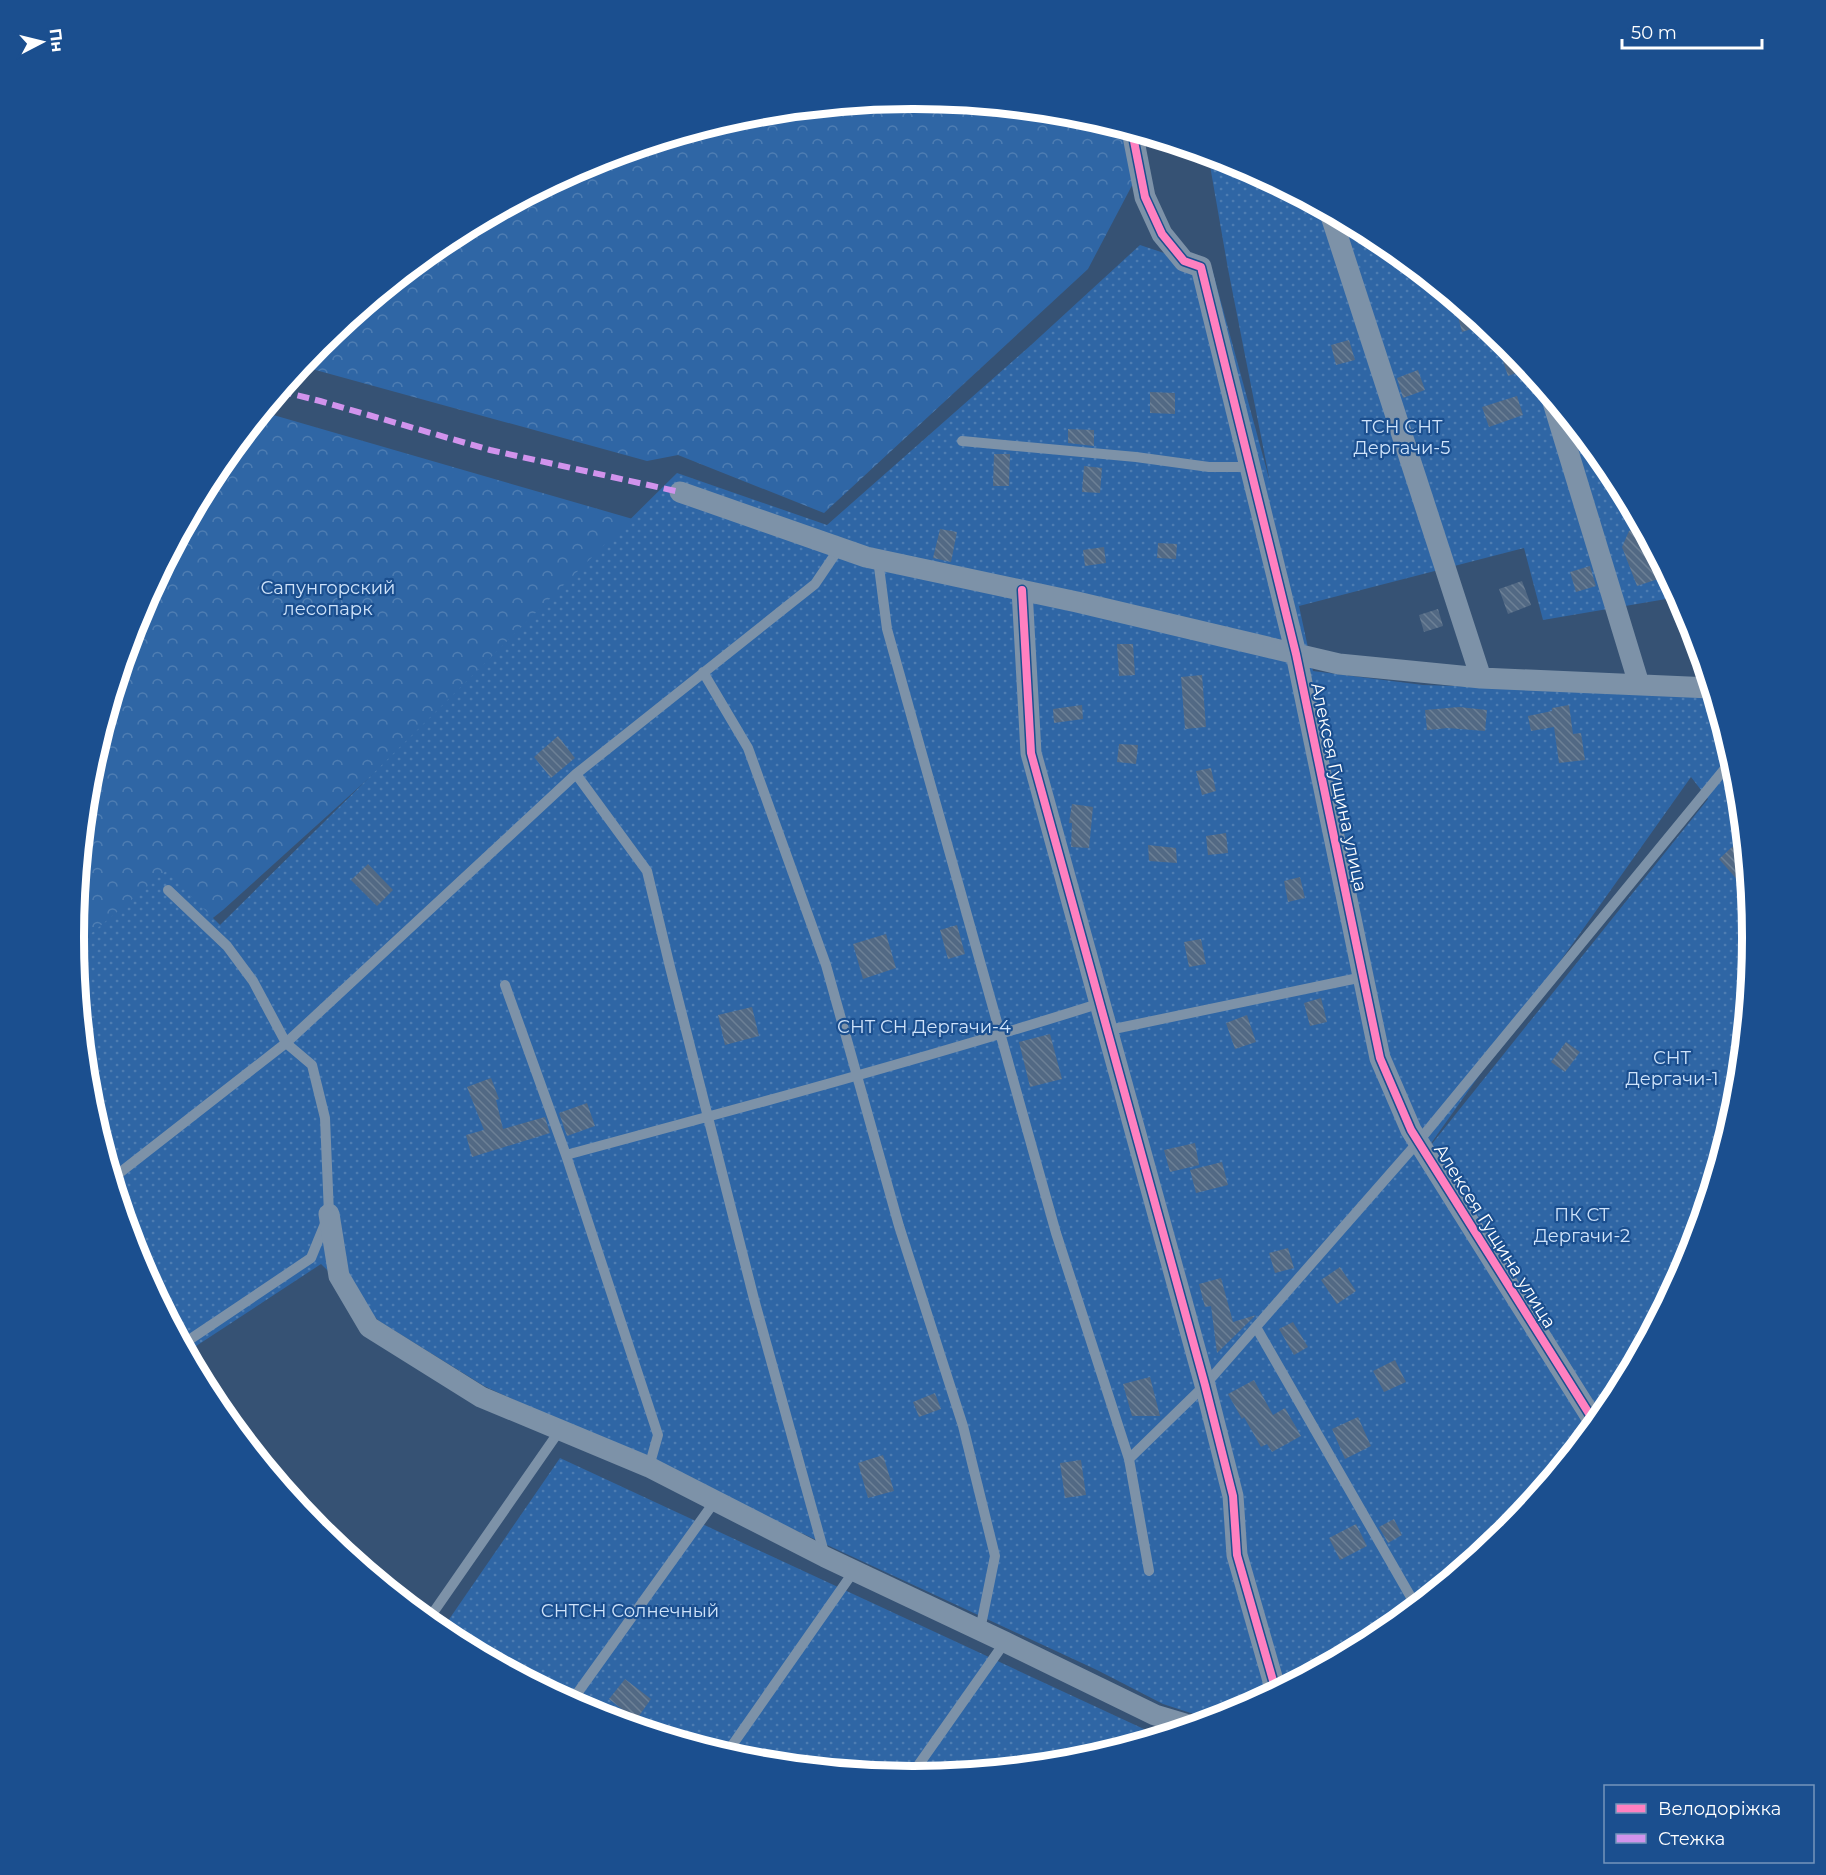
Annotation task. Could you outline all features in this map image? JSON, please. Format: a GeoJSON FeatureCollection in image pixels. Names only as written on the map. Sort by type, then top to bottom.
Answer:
{"type":"FeatureCollection","features":[{"type":"Feature","properties":{"kind":"street","name":"Алексея Гущина улица"},"geometry":{"type":"LineString","coordinates":[[1134,139],[1145,197],[1162,234],[1184,261],[1201,267],[1296,654],[1380,1058],[1418,1142],[1590,1415]]}},
{"type":"Feature","properties":{"kind":"street"},"geometry":{"type":"LineString","coordinates":[[1333,223],[1481,678]]}},
{"type":"Feature","properties":{"kind":"street"},"geometry":{"type":"LineString","coordinates":[[1557,417],[1639,684]]}},
{"type":"Feature","properties":{"kind":"street"},"geometry":{"type":"LineString","coordinates":[[680,492],[840,548],[879,559],[1339,664],[1481,678],[1703,688]]}},
{"type":"Feature","properties":{"kind":"street"},"geometry":{"type":"LineString","coordinates":[[1022,590],[1031,753],[1205,1385],[1233,1496],[1237,1556],[1274,1684]]}},
{"type":"Feature","properties":{"kind":"street"},"geometry":{"type":"LineString","coordinates":[[328,1214],[339,1276],[369,1327],[481,1397],[650,1467],[854,1571],[1155,1715],[1180,1723]]}},
{"type":"Feature","properties":{"kind":"lane"},"geometry":{"type":"LineString","coordinates":[[962,441],[1136,457],[1209,467],[1250,467]]}},
{"type":"Feature","properties":{"kind":"lane"},"geometry":{"type":"LineString","coordinates":[[119,1174],[286,1043],[576,774],[814,584],[840,548]]}},
{"type":"Feature","properties":{"kind":"lane"},"geometry":{"type":"LineString","coordinates":[[879,559],[887,629],[1056,1233],[1129,1459],[1149,1571]]}},
{"type":"Feature","properties":{"kind":"lane"},"geometry":{"type":"LineString","coordinates":[[704,672],[748,748],[826,966],[899,1226],[963,1426],[995,1556],[980,1630]]}},
{"type":"Feature","properties":{"kind":"lane"},"geometry":{"type":"LineString","coordinates":[[1129,1459],[1205,1385],[1418,1142],[1724,769]]}},
{"type":"Feature","properties":{"kind":"lane"},"geometry":{"type":"LineString","coordinates":[[576,774],[647,871],[754,1299],[825,1557]]}},
{"type":"Feature","properties":{"kind":"lane"},"geometry":{"type":"LineString","coordinates":[[168,890],[227,946],[253,981],[286,1043],[312,1065],[325,1118],[328,1214],[310,1258],[189,1340]]}},
{"type":"Feature","properties":{"kind":"lane"},"geometry":{"type":"LineString","coordinates":[[1109,1030],[1363,977]]}},
{"type":"Feature","properties":{"kind":"lane"},"geometry":{"type":"LineString","coordinates":[[505,984],[566,1155],[658,1435],[650,1467]]}},
{"type":"Feature","properties":{"kind":"lane"},"geometry":{"type":"LineString","coordinates":[[566,1155],[856,1077],[1101,1003]]}},
{"type":"Feature","properties":{"kind":"lane"},"geometry":{"type":"LineString","coordinates":[[1256,1327],[1412,1599]]}},
{"type":"Feature","properties":{"kind":"lane"},"geometry":{"type":"LineString","coordinates":[[433,1613],[560,1430]]}},
{"type":"Feature","properties":{"kind":"lane"},"geometry":{"type":"LineString","coordinates":[[576,1694],[715,1501]]}},
{"type":"Feature","properties":{"kind":"lane"},"geometry":{"type":"LineString","coordinates":[[731,1746],[854,1571]]}},
{"type":"Feature","properties":{"kind":"lane"},"geometry":{"type":"LineString","coordinates":[[918,1766],[1005,1642]]}},
{"type":"Feature","properties":{"kind":"green space"},"geometry":{"type":"Polygon","coordinates":[[[913,108],[967,110],[1021,116],[1075,124],[1126,136],[1138,174],[1088,269],[824,513],[678,455],[647,461],[311,369],[366,314],[452,248],[546,194],[647,152],[698,137],[751,124],[805,116],[859,110],[913,108]]]}},
{"type":"Feature","properties":{"kind":"green space","name":"СНТ СН Дергачи-4"},"geometry":{"type":"Polygon","coordinates":[[[1210,164],[1280,194],[1328,220],[1374,248],[1460,314],[1499,351],[1571,433],[1631,523],[1669,598],[1543,620],[1524,548],[1299,606],[1313,671],[1423,685],[1704,692],[1726,776],[1735,829],[1742,937],[1735,1046],[1714,1152],[1679,1255],[1657,1304],[1631,1352],[1571,1442],[1499,1524],[1460,1561],[1418,1595],[1374,1627],[1280,1681],[1198,1715],[1163,1704],[1097,1670],[484,1386],[379,1321],[321,1264],[193,1348],[169,1304],[147,1255],[112,1152],[91,1046],[86,992],[84,939],[166,871],[220,925],[677,473],[827,525],[1030,346],[1140,245],[1212,269],[1270,482],[1210,164]],[[1691,777],[1427,1149],[1708,799],[1691,777]]]}},
{"type":"Feature","properties":{"kind":"green space","name":"Сапунгорский лесопарк"},"geometry":{"type":"Polygon","coordinates":[[[271,414],[650,524],[223,910],[88,1016],[84,937],[86,883],[91,829],[112,723],[147,620],[169,571],[224,477],[271,414]]]}},
{"type":"Feature","properties":{"kind":"green space","name":"СНТСН Солнечный"},"geometry":{"type":"Polygon","coordinates":[[[560,1458],[1150,1732],[1075,1751],[967,1765],[859,1765],[751,1751],[647,1723],[596,1703],[546,1681],[447,1623],[560,1458]]]}},
{"type":"Feature","properties":{"kind":"building"},"geometry":{"type":"Polygon","coordinates":[[[1457,311],[1475,328],[1462,332],[1457,311]]]}},
{"type":"Feature","properties":{"kind":"building"},"geometry":{"type":"Polygon","coordinates":[[[1349,340],[1355,360],[1336,365],[1331,345],[1349,340]]]}},
{"type":"Feature","properties":{"kind":"building"},"geometry":{"type":"Polygon","coordinates":[[[1500,352],[1519,372],[1508,376],[1500,352]]]}},
{"type":"Feature","properties":{"kind":"building"},"geometry":{"type":"Polygon","coordinates":[[[1418,370],[1425,390],[1403,398],[1397,378],[1418,370]]]}},
{"type":"Feature","properties":{"kind":"building"},"geometry":{"type":"Polygon","coordinates":[[[1150,392],[1175,393],[1175,414],[1150,413],[1150,392]]]}},
{"type":"Feature","properties":{"kind":"building"},"geometry":{"type":"Polygon","coordinates":[[[1517,396],[1523,415],[1489,427],[1482,407],[1517,396]]]}},
{"type":"Feature","properties":{"kind":"building"},"geometry":{"type":"Polygon","coordinates":[[[1068,429],[1094,430],[1094,446],[1068,443],[1068,429]]]}},
{"type":"Feature","properties":{"kind":"building"},"geometry":{"type":"Polygon","coordinates":[[[994,454],[1010,454],[1009,486],[993,486],[994,454]]]}},
{"type":"Feature","properties":{"kind":"building"},"geometry":{"type":"Polygon","coordinates":[[[1084,466],[1102,468],[1100,493],[1082,492],[1084,466]]]}},
{"type":"Feature","properties":{"kind":"building"},"geometry":{"type":"Polygon","coordinates":[[[940,529],[957,532],[951,562],[933,558],[940,529]]]}},
{"type":"Feature","properties":{"kind":"building"},"geometry":{"type":"Polygon","coordinates":[[[1634,529],[1660,578],[1637,586],[1622,547],[1629,531],[1634,529]]]}},
{"type":"Feature","properties":{"kind":"building"},"geometry":{"type":"Polygon","coordinates":[[[1158,543],[1177,544],[1176,559],[1157,558],[1158,543]]]}},
{"type":"Feature","properties":{"kind":"building"},"geometry":{"type":"Polygon","coordinates":[[[1104,547],[1106,563],[1085,566],[1083,550],[1104,547]]]}},
{"type":"Feature","properties":{"kind":"building"},"geometry":{"type":"Polygon","coordinates":[[[1590,566],[1596,586],[1576,592],[1570,572],[1590,566]]]}},
{"type":"Feature","properties":{"kind":"building"},"geometry":{"type":"Polygon","coordinates":[[[1522,581],[1531,605],[1508,614],[1499,589],[1522,581]]]}},
{"type":"Feature","properties":{"kind":"building"},"geometry":{"type":"Polygon","coordinates":[[[1438,609],[1443,626],[1424,632],[1419,615],[1438,609]]]}},
{"type":"Feature","properties":{"kind":"building"},"geometry":{"type":"Polygon","coordinates":[[[1117,644],[1133,644],[1135,675],[1119,676],[1117,644]]]}},
{"type":"Feature","properties":{"kind":"building"},"geometry":{"type":"Polygon","coordinates":[[[1202,675],[1206,727],[1185,729],[1181,677],[1202,675]]]}},
{"type":"Feature","properties":{"kind":"building"},"geometry":{"type":"Polygon","coordinates":[[[1082,705],[1083,719],[1054,723],[1053,709],[1082,705]]]}},
{"type":"Feature","properties":{"kind":"building"},"geometry":{"type":"Polygon","coordinates":[[[1569,705],[1573,734],[1581,733],[1585,760],[1559,763],[1554,727],[1531,731],[1528,716],[1569,705]]]}},
{"type":"Feature","properties":{"kind":"building"},"geometry":{"type":"Polygon","coordinates":[[[1459,707],[1487,710],[1485,731],[1448,728],[1427,730],[1425,710],[1459,707]]]}},
{"type":"Feature","properties":{"kind":"building"},"geometry":{"type":"Polygon","coordinates":[[[558,736],[575,758],[551,778],[534,757],[558,736]]]}},
{"type":"Feature","properties":{"kind":"building"},"geometry":{"type":"Polygon","coordinates":[[[1119,744],[1138,745],[1136,764],[1117,762],[1119,744]]]}},
{"type":"Feature","properties":{"kind":"building"},"geometry":{"type":"Polygon","coordinates":[[[1211,768],[1216,791],[1202,795],[1196,771],[1211,768]]]}},
{"type":"Feature","properties":{"kind":"building"},"geometry":{"type":"Polygon","coordinates":[[[1072,804],[1093,807],[1089,848],[1071,847],[1072,823],[1069,823],[1072,804]]]}},
{"type":"Feature","properties":{"kind":"building"},"geometry":{"type":"Polygon","coordinates":[[[1226,833],[1228,853],[1208,855],[1206,836],[1226,833]]]}},
{"type":"Feature","properties":{"kind":"building"},"geometry":{"type":"Polygon","coordinates":[[[1736,843],[1740,883],[1719,859],[1736,843]]]}},
{"type":"Feature","properties":{"kind":"building"},"geometry":{"type":"Polygon","coordinates":[[[1148,845],[1176,848],[1177,863],[1149,861],[1148,845]]]}},
{"type":"Feature","properties":{"kind":"building"},"geometry":{"type":"Polygon","coordinates":[[[368,864],[393,890],[377,906],[351,880],[368,864]]]}},
{"type":"Feature","properties":{"kind":"building"},"geometry":{"type":"Polygon","coordinates":[[[1300,877],[1305,898],[1288,902],[1284,881],[1300,877]]]}},
{"type":"Feature","properties":{"kind":"building"},"geometry":{"type":"Polygon","coordinates":[[[957,925],[965,954],[948,959],[940,930],[957,925]]]}},
{"type":"Feature","properties":{"kind":"building"},"geometry":{"type":"Polygon","coordinates":[[[886,934],[896,968],[863,979],[853,944],[886,934]]]}},
{"type":"Feature","properties":{"kind":"building"},"geometry":{"type":"Polygon","coordinates":[[[1201,939],[1206,964],[1189,967],[1184,942],[1201,939]]]}},
{"type":"Feature","properties":{"kind":"building"},"geometry":{"type":"Polygon","coordinates":[[[1321,998],[1327,1022],[1310,1026],[1304,1003],[1321,998]]]}},
{"type":"Feature","properties":{"kind":"building"},"geometry":{"type":"Polygon","coordinates":[[[752,1007],[759,1036],[725,1045],[718,1015],[752,1007]]]}},
{"type":"Feature","properties":{"kind":"building"},"geometry":{"type":"Polygon","coordinates":[[[1247,1015],[1256,1042],[1235,1049],[1226,1023],[1247,1015]]]}},
{"type":"Feature","properties":{"kind":"building"},"geometry":{"type":"Polygon","coordinates":[[[1050,1034],[1062,1079],[1030,1087],[1019,1042],[1050,1034]]]}},
{"type":"Feature","properties":{"kind":"building"},"geometry":{"type":"Polygon","coordinates":[[[1566,1042],[1580,1052],[1565,1072],[1551,1062],[1566,1042]]]}},
{"type":"Feature","properties":{"kind":"building"},"geometry":{"type":"Polygon","coordinates":[[[491,1078],[499,1099],[496,1100],[503,1129],[545,1117],[550,1133],[472,1157],[466,1135],[484,1130],[467,1087],[491,1078]]]}},
{"type":"Feature","properties":{"kind":"building"},"geometry":{"type":"Polygon","coordinates":[[[587,1103],[595,1126],[567,1136],[559,1113],[587,1103]]]}},
{"type":"Feature","properties":{"kind":"building"},"geometry":{"type":"Polygon","coordinates":[[[1195,1143],[1199,1165],[1170,1172],[1164,1150],[1195,1143]]]}},
{"type":"Feature","properties":{"kind":"building"},"geometry":{"type":"Polygon","coordinates":[[[1222,1162],[1228,1185],[1196,1193],[1190,1170],[1222,1162]]]}},
{"type":"Feature","properties":{"kind":"building"},"geometry":{"type":"Polygon","coordinates":[[[1288,1248],[1294,1268],[1275,1273],[1269,1253],[1288,1248]]]}},
{"type":"Feature","properties":{"kind":"building"},"geometry":{"type":"Polygon","coordinates":[[[1340,1267],[1356,1291],[1337,1304],[1321,1280],[1340,1267]]]}},
{"type":"Feature","properties":{"kind":"building"},"geometry":{"type":"Polygon","coordinates":[[[1221,1278],[1233,1322],[1256,1315],[1217,1353],[1211,1306],[1205,1307],[1199,1284],[1221,1278]]]}},
{"type":"Feature","properties":{"kind":"building"},"geometry":{"type":"Polygon","coordinates":[[[1293,1322],[1308,1347],[1294,1355],[1279,1329],[1293,1322]]]}},
{"type":"Feature","properties":{"kind":"building"},"geometry":{"type":"Polygon","coordinates":[[[1395,1360],[1406,1382],[1384,1392],[1373,1371],[1395,1360]]]}},
{"type":"Feature","properties":{"kind":"building"},"geometry":{"type":"Polygon","coordinates":[[[1150,1377],[1160,1416],[1132,1416],[1123,1384],[1150,1377]]]}},
{"type":"Feature","properties":{"kind":"building"},"geometry":{"type":"Polygon","coordinates":[[[1254,1380],[1273,1415],[1285,1408],[1301,1436],[1272,1452],[1267,1444],[1261,1447],[1228,1394],[1254,1380]]]}},
{"type":"Feature","properties":{"kind":"building"},"geometry":{"type":"Polygon","coordinates":[[[935,1393],[941,1409],[919,1417],[913,1402],[935,1393]]]}},
{"type":"Feature","properties":{"kind":"building"},"geometry":{"type":"Polygon","coordinates":[[[1358,1417],[1371,1446],[1345,1459],[1332,1429],[1358,1417]]]}},
{"type":"Feature","properties":{"kind":"building"},"geometry":{"type":"Polygon","coordinates":[[[883,1455],[894,1491],[868,1498],[858,1463],[883,1455]]]}},
{"type":"Feature","properties":{"kind":"building"},"geometry":{"type":"Polygon","coordinates":[[[1081,1460],[1086,1495],[1065,1498],[1060,1463],[1081,1460]]]}},
{"type":"Feature","properties":{"kind":"building"},"geometry":{"type":"Polygon","coordinates":[[[1394,1519],[1402,1535],[1388,1543],[1379,1527],[1394,1519]]]}},
{"type":"Feature","properties":{"kind":"building"},"geometry":{"type":"Polygon","coordinates":[[[1356,1524],[1367,1546],[1340,1560],[1329,1538],[1356,1524]]]}},
{"type":"Feature","properties":{"kind":"building"},"geometry":{"type":"Polygon","coordinates":[[[625,1679],[651,1699],[637,1719],[609,1699],[625,1679]]]}},
{"type":"Feature","properties":{"kind":"marked path"},"geometry":{"type":"LineString","coordinates":[[288,393],[490,450],[680,492]]}},
{"type":"Feature","properties":{"kind":"cycle path"},"geometry":{"type":"LineString","coordinates":[[1134,139],[1145,197],[1162,234],[1184,261],[1201,267],[1296,654],[1380,1058],[1411,1130],[1590,1415]]}},
{"type":"Feature","properties":{"kind":"cycle path"},"geometry":{"type":"LineString","coordinates":[[1022,590],[1031,753],[1205,1385],[1233,1496],[1237,1555],[1274,1684]]}},
{"type":"Feature","properties":{"kind":"park label","name":"ТСН СНТ Дергачи-5"},"geometry":{"type":"Point","coordinates":[1402,437]}},
{"type":"Feature","properties":{"kind":"park label","name":"СНТ Дергачи-1"},"geometry":{"type":"Point","coordinates":[1672,1068]}},
{"type":"Feature","properties":{"kind":"park label","name":"ПК СТ Дергачи-2"},"geometry":{"type":"Point","coordinates":[1582,1225]}}]}
